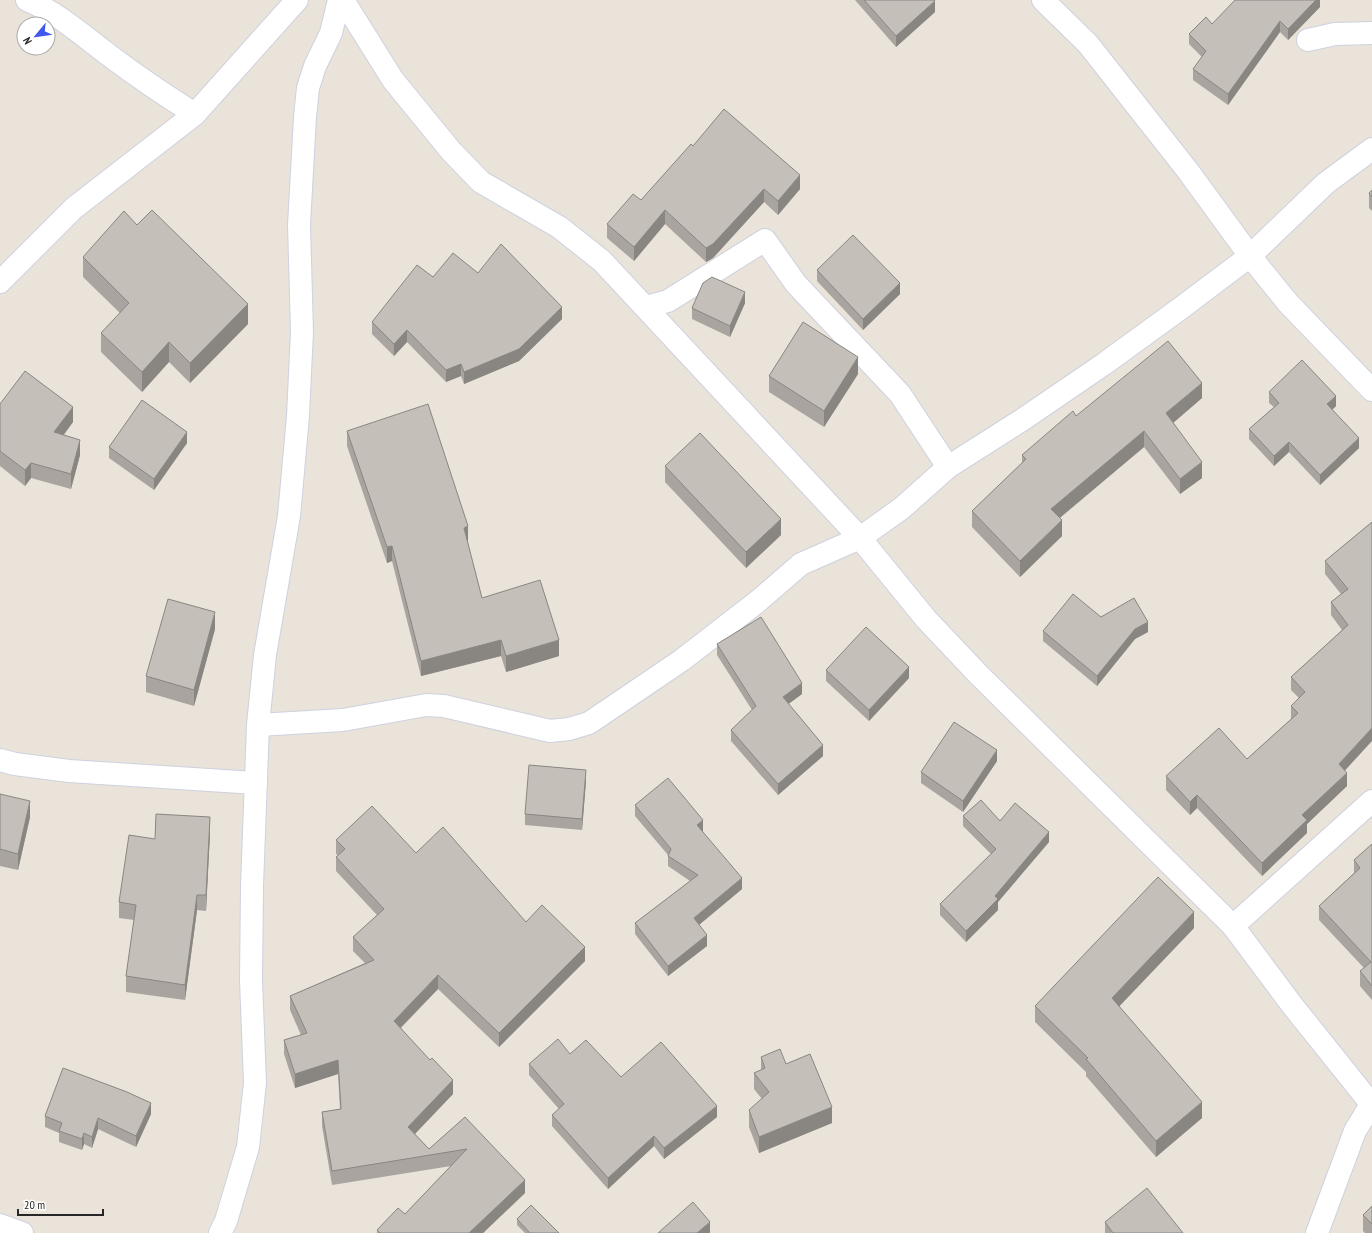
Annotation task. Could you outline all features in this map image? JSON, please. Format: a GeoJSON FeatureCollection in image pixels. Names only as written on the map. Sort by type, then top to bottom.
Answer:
{"type":"FeatureCollection","features":[{"type":"Feature","properties":{"kind":"street"},"geometry":{"type":"LineString","coordinates":[[27,0],[37,4],[88,39],[149,86],[195,114]]}},
{"type":"Feature","properties":{"kind":"street"},"geometry":{"type":"LineString","coordinates":[[0,282],[8,259],[195,114],[297,0]]}},
{"type":"Feature","properties":{"kind":"street"},"geometry":{"type":"LineString","coordinates":[[228,1229],[248,1147],[255,1083],[251,972],[258,725],[266,655],[289,516],[298,416],[302,331],[299,225],[304,117],[308,88],[315,66],[331,33],[339,0]]}},
{"type":"Feature","properties":{"kind":"street"},"geometry":{"type":"LineString","coordinates":[[343,0],[393,80],[451,151],[481,182],[566,232],[602,261],[646,307],[712,381],[860,538],[926,619],[978,674],[1233,926],[1292,1005],[1372,1104],[1355,1131],[1317,1233]]}},
{"type":"Feature","properties":{"kind":"street"},"geometry":{"type":"LineString","coordinates":[[1043,0],[1088,44],[1188,170],[1250,256],[1288,303],[1372,390]]}},
{"type":"Feature","properties":{"kind":"street"},"geometry":{"type":"LineString","coordinates":[[1308,40],[1335,34],[1372,33]]}},
{"type":"Feature","properties":{"kind":"street"},"geometry":{"type":"LineString","coordinates":[[258,725],[343,720],[426,705],[444,706],[550,731],[569,729],[589,723],[654,681],[757,602],[801,564],[860,538],[902,508],[948,467],[1022,420],[1104,364],[1250,256],[1326,184],[1372,149]]}},
{"type":"Feature","properties":{"kind":"street"},"geometry":{"type":"LineString","coordinates":[[646,307],[668,301],[765,240],[796,284],[900,394],[948,467]]}},
{"type":"Feature","properties":{"kind":"street"},"geometry":{"type":"LineString","coordinates":[[0,760],[15,764],[69,771],[256,783]]}},
{"type":"Feature","properties":{"kind":"street"},"geometry":{"type":"LineString","coordinates":[[1233,926],[1372,801]]}},
{"type":"Feature","properties":{"kind":"street"},"geometry":{"type":"LineString","coordinates":[[0,1225],[22,1233]]}},
{"type":"Feature","properties":{"kind":"building"},"geometry":{"type":"Polygon","coordinates":[[[864,0],[934,0],[935,1],[896,36],[864,0]]]}},
{"type":"Feature","properties":{"kind":"building"},"geometry":{"type":"Polygon","coordinates":[[[1235,0],[1316,0],[1288,29],[1280,21],[1228,94],[1193,69],[1206,51],[1189,34],[1206,17],[1212,24],[1235,0]]]}},
{"type":"Feature","properties":{"kind":"building"},"geometry":{"type":"Polygon","coordinates":[[[724,109],[800,175],[778,201],[764,189],[713,244],[706,248],[665,210],[634,247],[607,224],[633,194],[641,200],[691,144],[693,146],[724,109]]]}},
{"type":"Feature","properties":{"kind":"building"},"geometry":{"type":"Polygon","coordinates":[[[1372,190],[1372,197],[1369,193],[1372,190]]]}},
{"type":"Feature","properties":{"kind":"building"},"geometry":{"type":"Polygon","coordinates":[[[152,210],[248,304],[190,363],[169,342],[142,372],[101,333],[129,303],[83,257],[124,211],[137,225],[152,210]]]}},
{"type":"Feature","properties":{"kind":"building"},"geometry":{"type":"Polygon","coordinates":[[[853,235],[900,283],[863,319],[817,270],[853,235]]]}},
{"type":"Feature","properties":{"kind":"building"},"geometry":{"type":"Polygon","coordinates":[[[501,244],[562,307],[519,349],[464,372],[461,364],[446,370],[407,330],[394,344],[372,322],[417,265],[433,277],[453,253],[478,273],[501,244]]]}},
{"type":"Feature","properties":{"kind":"building"},"geometry":{"type":"Polygon","coordinates":[[[712,277],[745,292],[730,326],[692,308],[703,283],[712,277]]]}},
{"type":"Feature","properties":{"kind":"building"},"geometry":{"type":"Polygon","coordinates":[[[803,322],[858,357],[824,411],[769,376],[803,322]]]}},
{"type":"Feature","properties":{"kind":"building"},"geometry":{"type":"Polygon","coordinates":[[[1168,341],[1202,383],[1166,413],[1202,462],[1180,479],[1144,431],[1051,509],[1062,520],[1020,561],[972,511],[1026,459],[1022,455],[1073,411],[1076,416],[1168,341]]]}},
{"type":"Feature","properties":{"kind":"building"},"geometry":{"type":"Polygon","coordinates":[[[1302,360],[1336,396],[1327,404],[1359,438],[1320,475],[1289,442],[1274,456],[1249,429],[1279,403],[1269,392],[1302,360]]]}},
{"type":"Feature","properties":{"kind":"building"},"geometry":{"type":"Polygon","coordinates":[[[25,371],[73,407],[54,432],[80,440],[71,474],[31,463],[25,470],[0,451],[0,404],[25,371]]]}},
{"type":"Feature","properties":{"kind":"building"},"geometry":{"type":"Polygon","coordinates":[[[142,400],[187,432],[154,479],[109,447],[142,400]]]}},
{"type":"Feature","properties":{"kind":"building"},"geometry":{"type":"Polygon","coordinates":[[[428,404],[468,526],[464,528],[482,598],[540,580],[559,640],[506,656],[501,640],[421,661],[392,546],[387,547],[347,431],[428,404]]]}},
{"type":"Feature","properties":{"kind":"building"},"geometry":{"type":"Polygon","coordinates":[[[700,433],[781,519],[746,552],[665,466],[700,433]]]}},
{"type":"Feature","properties":{"kind":"building"},"geometry":{"type":"Polygon","coordinates":[[[1372,522],[1372,728],[1339,764],[1347,773],[1302,815],[1307,820],[1262,863],[1197,795],[1190,802],[1166,776],[1219,728],[1247,759],[1298,713],[1291,706],[1305,692],[1291,677],[1348,625],[1331,602],[1348,589],[1325,561],[1372,522]]]}},
{"type":"Feature","properties":{"kind":"building"},"geometry":{"type":"Polygon","coordinates":[[[1073,594],[1101,617],[1134,598],[1148,622],[1135,629],[1097,676],[1043,631],[1073,594]]]}},
{"type":"Feature","properties":{"kind":"building"},"geometry":{"type":"Polygon","coordinates":[[[168,599],[215,612],[194,690],[146,676],[168,599]]]}},
{"type":"Feature","properties":{"kind":"building"},"geometry":{"type":"Polygon","coordinates":[[[761,617],[802,683],[783,697],[823,745],[778,784],[731,730],[756,706],[717,644],[761,617]]]}},
{"type":"Feature","properties":{"kind":"building"},"geometry":{"type":"Polygon","coordinates":[[[866,627],[909,667],[869,710],[826,670],[866,627]]]}},
{"type":"Feature","properties":{"kind":"building"},"geometry":{"type":"Polygon","coordinates":[[[954,722],[997,750],[963,801],[921,772],[954,722]]]}},
{"type":"Feature","properties":{"kind":"building"},"geometry":{"type":"Polygon","coordinates":[[[529,765],[586,770],[582,819],[525,814],[529,765]]]}},
{"type":"Feature","properties":{"kind":"building"},"geometry":{"type":"Polygon","coordinates":[[[668,778],[703,820],[697,825],[742,878],[694,918],[707,935],[668,966],[635,923],[698,875],[668,856],[671,849],[635,805],[668,778]]]}},
{"type":"Feature","properties":{"kind":"building"},"geometry":{"type":"Polygon","coordinates":[[[0,794],[30,801],[18,854],[0,849],[0,794]]]}},
{"type":"Feature","properties":{"kind":"building"},"geometry":{"type":"Polygon","coordinates":[[[981,800],[1000,821],[1015,803],[1049,832],[995,896],[998,899],[966,931],[940,904],[996,849],[963,816],[981,800]]]}},
{"type":"Feature","properties":{"kind":"building"},"geometry":{"type":"Polygon","coordinates":[[[372,806],[416,853],[443,827],[526,922],[542,905],[585,947],[499,1033],[438,975],[394,1021],[430,1060],[432,1058],[453,1080],[408,1127],[429,1149],[465,1117],[525,1180],[469,1233],[380,1233],[377,1230],[398,1208],[405,1214],[467,1149],[332,1171],[322,1112],[341,1109],[338,1060],[295,1074],[284,1040],[307,1033],[290,996],[374,960],[353,937],[384,909],[336,857],[345,849],[336,840],[372,806]]]}},
{"type":"Feature","properties":{"kind":"building"},"geometry":{"type":"Polygon","coordinates":[[[156,814],[210,817],[206,895],[197,895],[185,985],[126,976],[136,905],[119,902],[129,835],[155,839],[156,814]]]}},
{"type":"Feature","properties":{"kind":"building"},"geometry":{"type":"Polygon","coordinates":[[[1372,844],[1372,986],[1360,971],[1371,962],[1319,906],[1360,868],[1354,860],[1372,844]]]}},
{"type":"Feature","properties":{"kind":"building"},"geometry":{"type":"Polygon","coordinates":[[[1158,877],[1194,912],[1112,998],[1202,1102],[1156,1141],[1086,1059],[1088,1058],[1035,1006],[1158,877]]]}},
{"type":"Feature","properties":{"kind":"building"},"geometry":{"type":"Polygon","coordinates":[[[558,1039],[570,1054],[586,1040],[621,1077],[661,1042],[717,1106],[664,1148],[654,1136],[608,1178],[552,1115],[564,1104],[529,1064],[558,1039]]]}},
{"type":"Feature","properties":{"kind":"building"},"geometry":{"type":"Polygon","coordinates":[[[780,1049],[786,1064],[810,1054],[832,1107],[759,1137],[749,1110],[769,1092],[754,1073],[765,1068],[761,1057],[780,1049]]]}},
{"type":"Feature","properties":{"kind":"building"},"geometry":{"type":"Polygon","coordinates":[[[63,1068],[127,1092],[151,1103],[136,1136],[98,1118],[92,1137],[84,1133],[82,1139],[59,1131],[62,1123],[45,1116],[63,1068]]]}},
{"type":"Feature","properties":{"kind":"building"},"geometry":{"type":"Polygon","coordinates":[[[1147,1188],[1183,1233],[1113,1233],[1105,1222],[1147,1188]]]}},
{"type":"Feature","properties":{"kind":"building"},"geometry":{"type":"Polygon","coordinates":[[[693,1202],[710,1222],[697,1233],[658,1233],[693,1202]]]}},
{"type":"Feature","properties":{"kind":"building"},"geometry":{"type":"Polygon","coordinates":[[[531,1205],[559,1233],[530,1233],[517,1219],[531,1205]]]}},
{"type":"Feature","properties":{"kind":"building"},"geometry":{"type":"Polygon","coordinates":[[[1372,1206],[1372,1224],[1363,1215],[1372,1206]]]}}]}
